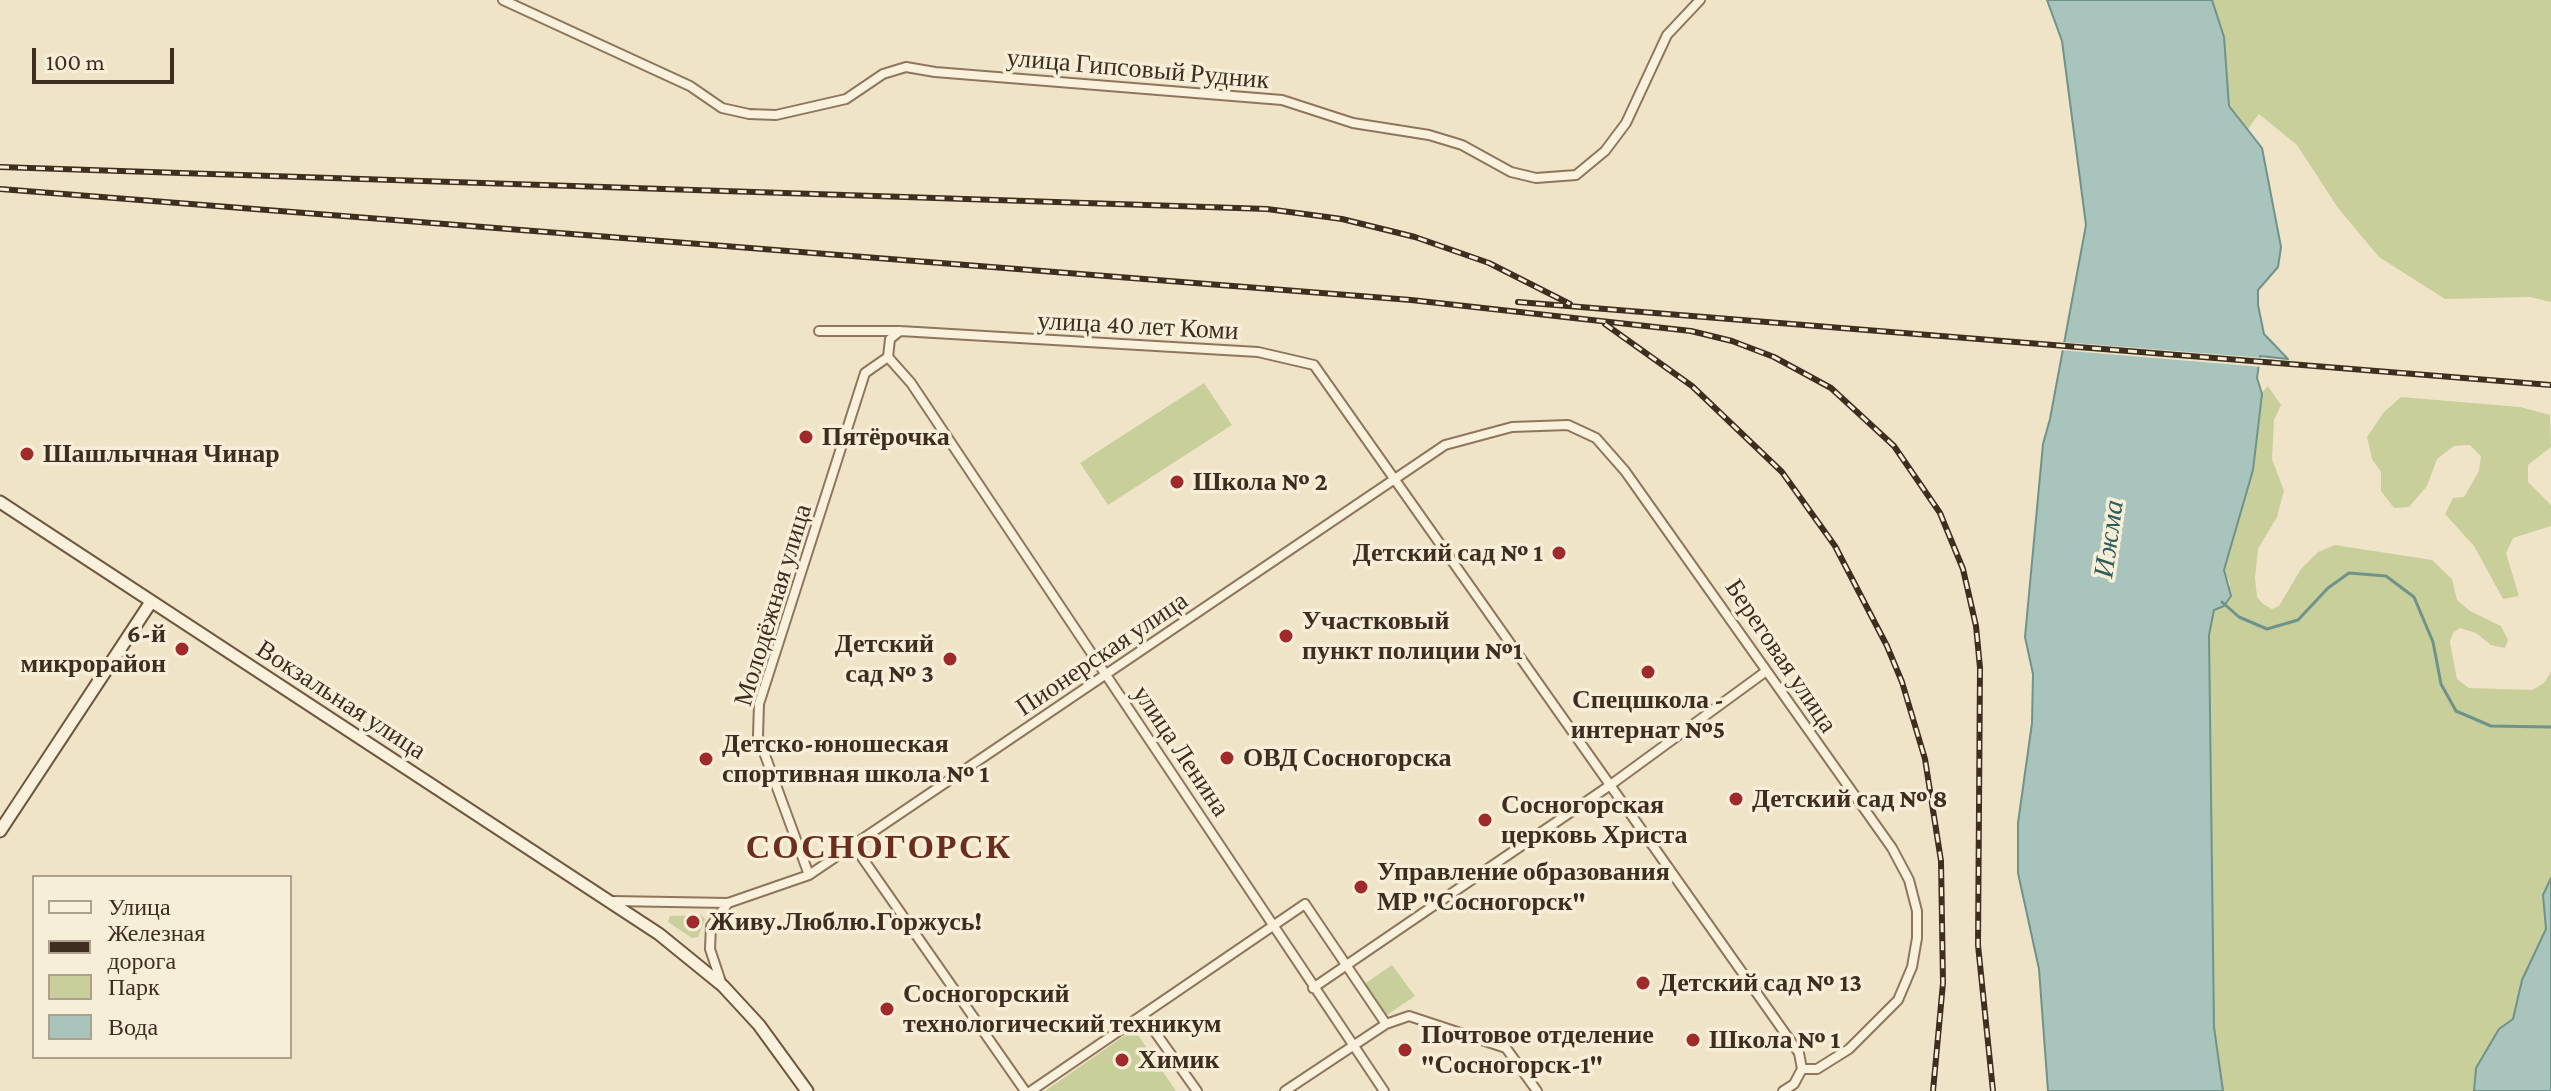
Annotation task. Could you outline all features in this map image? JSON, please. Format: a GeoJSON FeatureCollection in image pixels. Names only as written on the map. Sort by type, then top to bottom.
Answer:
{"type":"FeatureCollection","features":[{"type":"Feature","properties":{"kind":"main road","name":"Вокзальная улица"},"geometry":{"type":"LineString","coordinates":[[0,502],[659,934],[723,986],[759,1025],[807,1091]]}},
{"type":"Feature","properties":{"kind":"main road"},"geometry":{"type":"LineString","coordinates":[[0,831],[151,602]]}},
{"type":"Feature","properties":{"kind":"street","name":"улица Гипсовый Рудник"},"geometry":{"type":"LineString","coordinates":[[503,0],[690,86],[722,108],[749,114],[776,115],[846,99],[883,74],[906,67],[950,74],[1282,100],[1353,123],[1429,135],[1462,145],[1511,172],[1536,178],[1576,175],[1605,151],[1626,123],[1667,35],[1700,0]]}},
{"type":"Feature","properties":{"kind":"street","name":"улица 40 лет Коми"},"geometry":{"type":"LineString","coordinates":[[819,331],[900,331],[1258,352],[1314,365],[1799,1053],[1802,1069]]}},
{"type":"Feature","properties":{"kind":"street","name":"Молодёжная улица"},"geometry":{"type":"LineString","coordinates":[[809,875],[758,736],[759,704],[865,373],[888,357],[890,339],[900,331]]}},
{"type":"Feature","properties":{"kind":"street","name":"улица Ленина"},"geometry":{"type":"LineString","coordinates":[[888,357],[911,383],[1384,1091]]}},
{"type":"Feature","properties":{"kind":"street","name":"Береговая улица"},"geometry":{"type":"LineString","coordinates":[[1393,481],[1445,445],[1512,427],[1568,425],[1596,438],[1625,471],[1707,583],[1765,672],[1892,848],[1909,880],[1917,911],[1912,967],[1898,1000],[1849,1049],[1817,1069],[1802,1069]]}},
{"type":"Feature","properties":{"kind":"street","name":"Пионерская улица"},"geometry":{"type":"LineString","coordinates":[[604,900],[728,903],[809,875],[1393,481]]}},
{"type":"Feature","properties":{"kind":"street"},"geometry":{"type":"LineString","coordinates":[[1313,988],[1609,786],[1765,672]]}},
{"type":"Feature","properties":{"kind":"street"},"geometry":{"type":"LineString","coordinates":[[854,846],[1025,1091]]}},
{"type":"Feature","properties":{"kind":"street"},"geometry":{"type":"LineString","coordinates":[[723,986],[710,949],[711,926],[728,903]]}},
{"type":"Feature","properties":{"kind":"street"},"geometry":{"type":"LineString","coordinates":[[1031,1091],[1305,904],[1386,1024]]}},
{"type":"Feature","properties":{"kind":"street"},"geometry":{"type":"LineString","coordinates":[[1143,1015],[1197,1091]]}},
{"type":"Feature","properties":{"kind":"street"},"geometry":{"type":"LineString","coordinates":[[1285,1091],[1386,1024],[1409,1016],[1506,1048],[1537,1091]]}},
{"type":"Feature","properties":{"kind":"street"},"geometry":{"type":"LineString","coordinates":[[1783,1091],[1794,1084],[1802,1069]]}},
{"type":"Feature","properties":{"kind":"green space"},"geometry":{"type":"Polygon","coordinates":[[[2212,0],[2551,0],[2551,302],[2530,297],[2445,299],[2379,257],[2338,208],[2297,145],[2259,114],[2248,129],[2229,106],[2224,37],[2212,0]]]}},
{"type":"Feature","properties":{"kind":"green space"},"geometry":{"type":"Polygon","coordinates":[[[1204,383],[1232,425],[1108,505],[1080,463],[1204,383]]]}},
{"type":"Feature","properties":{"kind":"green space"},"geometry":{"type":"Polygon","coordinates":[[[2268,386],[2281,405],[2274,420],[2272,459],[2284,491],[2277,517],[2258,549],[2255,578],[2257,597],[2263,604],[2272,609],[2279,606],[2301,569],[2318,552],[2335,545],[2432,560],[2452,579],[2457,600],[2470,611],[2501,626],[2508,640],[2505,648],[2491,645],[2476,633],[2460,628],[2453,633],[2450,642],[2457,679],[2469,688],[2532,690],[2544,683],[2551,672],[2551,878],[2543,895],[2546,929],[2522,980],[2513,1019],[2499,1029],[2476,1068],[2474,1091],[2223,1091],[2214,1027],[2209,635],[2214,610],[2224,606],[2230,584],[2224,570],[2226,553],[2253,470],[2259,396],[2268,386]]]}},
{"type":"Feature","properties":{"kind":"green space"},"geometry":{"type":"Polygon","coordinates":[[[2401,397],[2520,407],[2550,415],[2551,447],[2528,465],[2528,482],[2551,505],[2551,526],[2513,538],[2506,553],[2519,596],[2503,599],[2474,546],[2445,514],[2453,498],[2464,497],[2479,471],[2481,456],[2470,445],[2454,446],[2437,459],[2427,486],[2409,507],[2394,508],[2381,491],[2381,472],[2372,459],[2367,437],[2384,412],[2401,397]]]}},
{"type":"Feature","properties":{"kind":"green space"},"geometry":{"type":"Polygon","coordinates":[[[701,915],[705,919],[698,937],[692,938],[668,922],[670,916],[701,915]]]}},
{"type":"Feature","properties":{"kind":"green space"},"geometry":{"type":"Polygon","coordinates":[[[1392,965],[1415,996],[1384,1017],[1363,985],[1392,965]]]}},
{"type":"Feature","properties":{"kind":"green space","name":"Химик"},"geometry":{"type":"Polygon","coordinates":[[[1134,1029],[1176,1091],[1045,1091],[1134,1029]]]}},
{"type":"Feature","properties":{"kind":"water","name":"Ижма"},"geometry":{"type":"Polygon","coordinates":[[[2047,0],[2212,0],[2224,37],[2229,106],[2262,148],[2281,247],[2278,267],[2258,290],[2258,305],[2264,334],[2288,359],[2260,356],[2257,378],[2262,394],[2253,470],[2224,570],[2231,596],[2224,606],[2214,610],[2209,635],[2214,1027],[2223,1091],[2048,1091],[2039,969],[2018,873],[2018,823],[2032,723],[2033,674],[2025,637],[2043,444],[2086,225],[2062,41],[2047,0]]]}},
{"type":"Feature","properties":{"kind":"water"},"geometry":{"type":"Polygon","coordinates":[[[2551,878],[2551,1091],[2474,1091],[2476,1068],[2499,1029],[2513,1019],[2522,980],[2546,929],[2543,895],[2551,878]]]}},
{"type":"Feature","properties":{"kind":"pier"},"geometry":{"type":"Polygon","coordinates":[[[2061,342],[2264,358],[2262,367],[2059,350],[2061,342]]]}},
{"type":"Feature","properties":{"kind":"waterway"},"geometry":{"type":"LineString","coordinates":[[2222,602],[2239,617],[2267,629],[2298,620],[2328,588],[2349,573],[2386,576],[2414,597],[2433,642],[2441,684],[2456,711],[2491,726],[2551,727]]}},
{"type":"Feature","properties":{"kind":"railway"},"geometry":{"type":"LineString","coordinates":[[0,167],[1267,209],[1342,219],[1415,237],[1489,263],[1570,304]]}},
{"type":"Feature","properties":{"kind":"railway"},"geometry":{"type":"LineString","coordinates":[[0,189],[1411,300],[1691,331],[1732,341],[1774,357],[1831,388],[1894,446],[1940,513],[1963,569],[1976,626],[1980,668],[1978,945],[1993,1091]]}},
{"type":"Feature","properties":{"kind":"railway"},"geometry":{"type":"LineString","coordinates":[[1518,302],[2551,385]]}},
{"type":"Feature","properties":{"kind":"railway"},"geometry":{"type":"LineString","coordinates":[[1605,324],[1692,386],[1782,472],[1835,546],[1887,646],[1902,682],[1925,759],[1941,861],[1943,983],[1933,1091]]}},
{"type":"Feature","properties":{"kind":"place","name":"Пятёрочка"},"geometry":{"type":"Point","coordinates":[806,437]}},
{"type":"Feature","properties":{"kind":"place","name":"Шашлычная Чинар"},"geometry":{"type":"Point","coordinates":[27,454]}},
{"type":"Feature","properties":{"kind":"place","name":"Школа № 2"},"geometry":{"type":"Point","coordinates":[1177,482]}},
{"type":"Feature","properties":{"kind":"place","name":"Детский сад № 1"},"geometry":{"type":"Point","coordinates":[1559,553]}},
{"type":"Feature","properties":{"kind":"place","name":"Участковый пункт полиции №1"},"geometry":{"type":"Point","coordinates":[1286,636]}},
{"type":"Feature","properties":{"kind":"place","name":"6-й микрорайон"},"geometry":{"type":"Point","coordinates":[182,649]}},
{"type":"Feature","properties":{"kind":"place","name":"Детский сад № 3"},"geometry":{"type":"Point","coordinates":[950,659]}},
{"type":"Feature","properties":{"kind":"place","name":"Спецшкола - интернат №5"},"geometry":{"type":"Point","coordinates":[1648,672]}},
{"type":"Feature","properties":{"kind":"place","name":"ОВД Сосногорска"},"geometry":{"type":"Point","coordinates":[1227,758]}},
{"type":"Feature","properties":{"kind":"place","name":"Детско-юношеская спортивная школа № 1"},"geometry":{"type":"Point","coordinates":[706,759]}},
{"type":"Feature","properties":{"kind":"place","name":"Детский сад № 8"},"geometry":{"type":"Point","coordinates":[1736,799]}},
{"type":"Feature","properties":{"kind":"place","name":"Сосногорская церковь Христа"},"geometry":{"type":"Point","coordinates":[1485,820]}},
{"type":"Feature","properties":{"kind":"place","name":"Управление образования МР \"Сосногорск\""},"geometry":{"type":"Point","coordinates":[1361,887]}},
{"type":"Feature","properties":{"kind":"place","name":"Живу.Люблю.Горжусь!"},"geometry":{"type":"Point","coordinates":[693,922]}},
{"type":"Feature","properties":{"kind":"place","name":"Детский сад № 13"},"geometry":{"type":"Point","coordinates":[1643,983]}},
{"type":"Feature","properties":{"kind":"place","name":"Сосногорский технологический техникум"},"geometry":{"type":"Point","coordinates":[887,1009]}},
{"type":"Feature","properties":{"kind":"place","name":"Школа № 1"},"geometry":{"type":"Point","coordinates":[1693,1040]}},
{"type":"Feature","properties":{"kind":"place","name":"Почтовое отделение \"Сосногорск-1\""},"geometry":{"type":"Point","coordinates":[1405,1050]}},
{"type":"Feature","properties":{"kind":"place","name":"Химик"},"geometry":{"type":"Point","coordinates":[1122,1060]}},
{"type":"Feature","properties":{"kind":"district","name":"СОСНОГОРСК"},"geometry":{"type":"Point","coordinates":[879,848]}}]}
